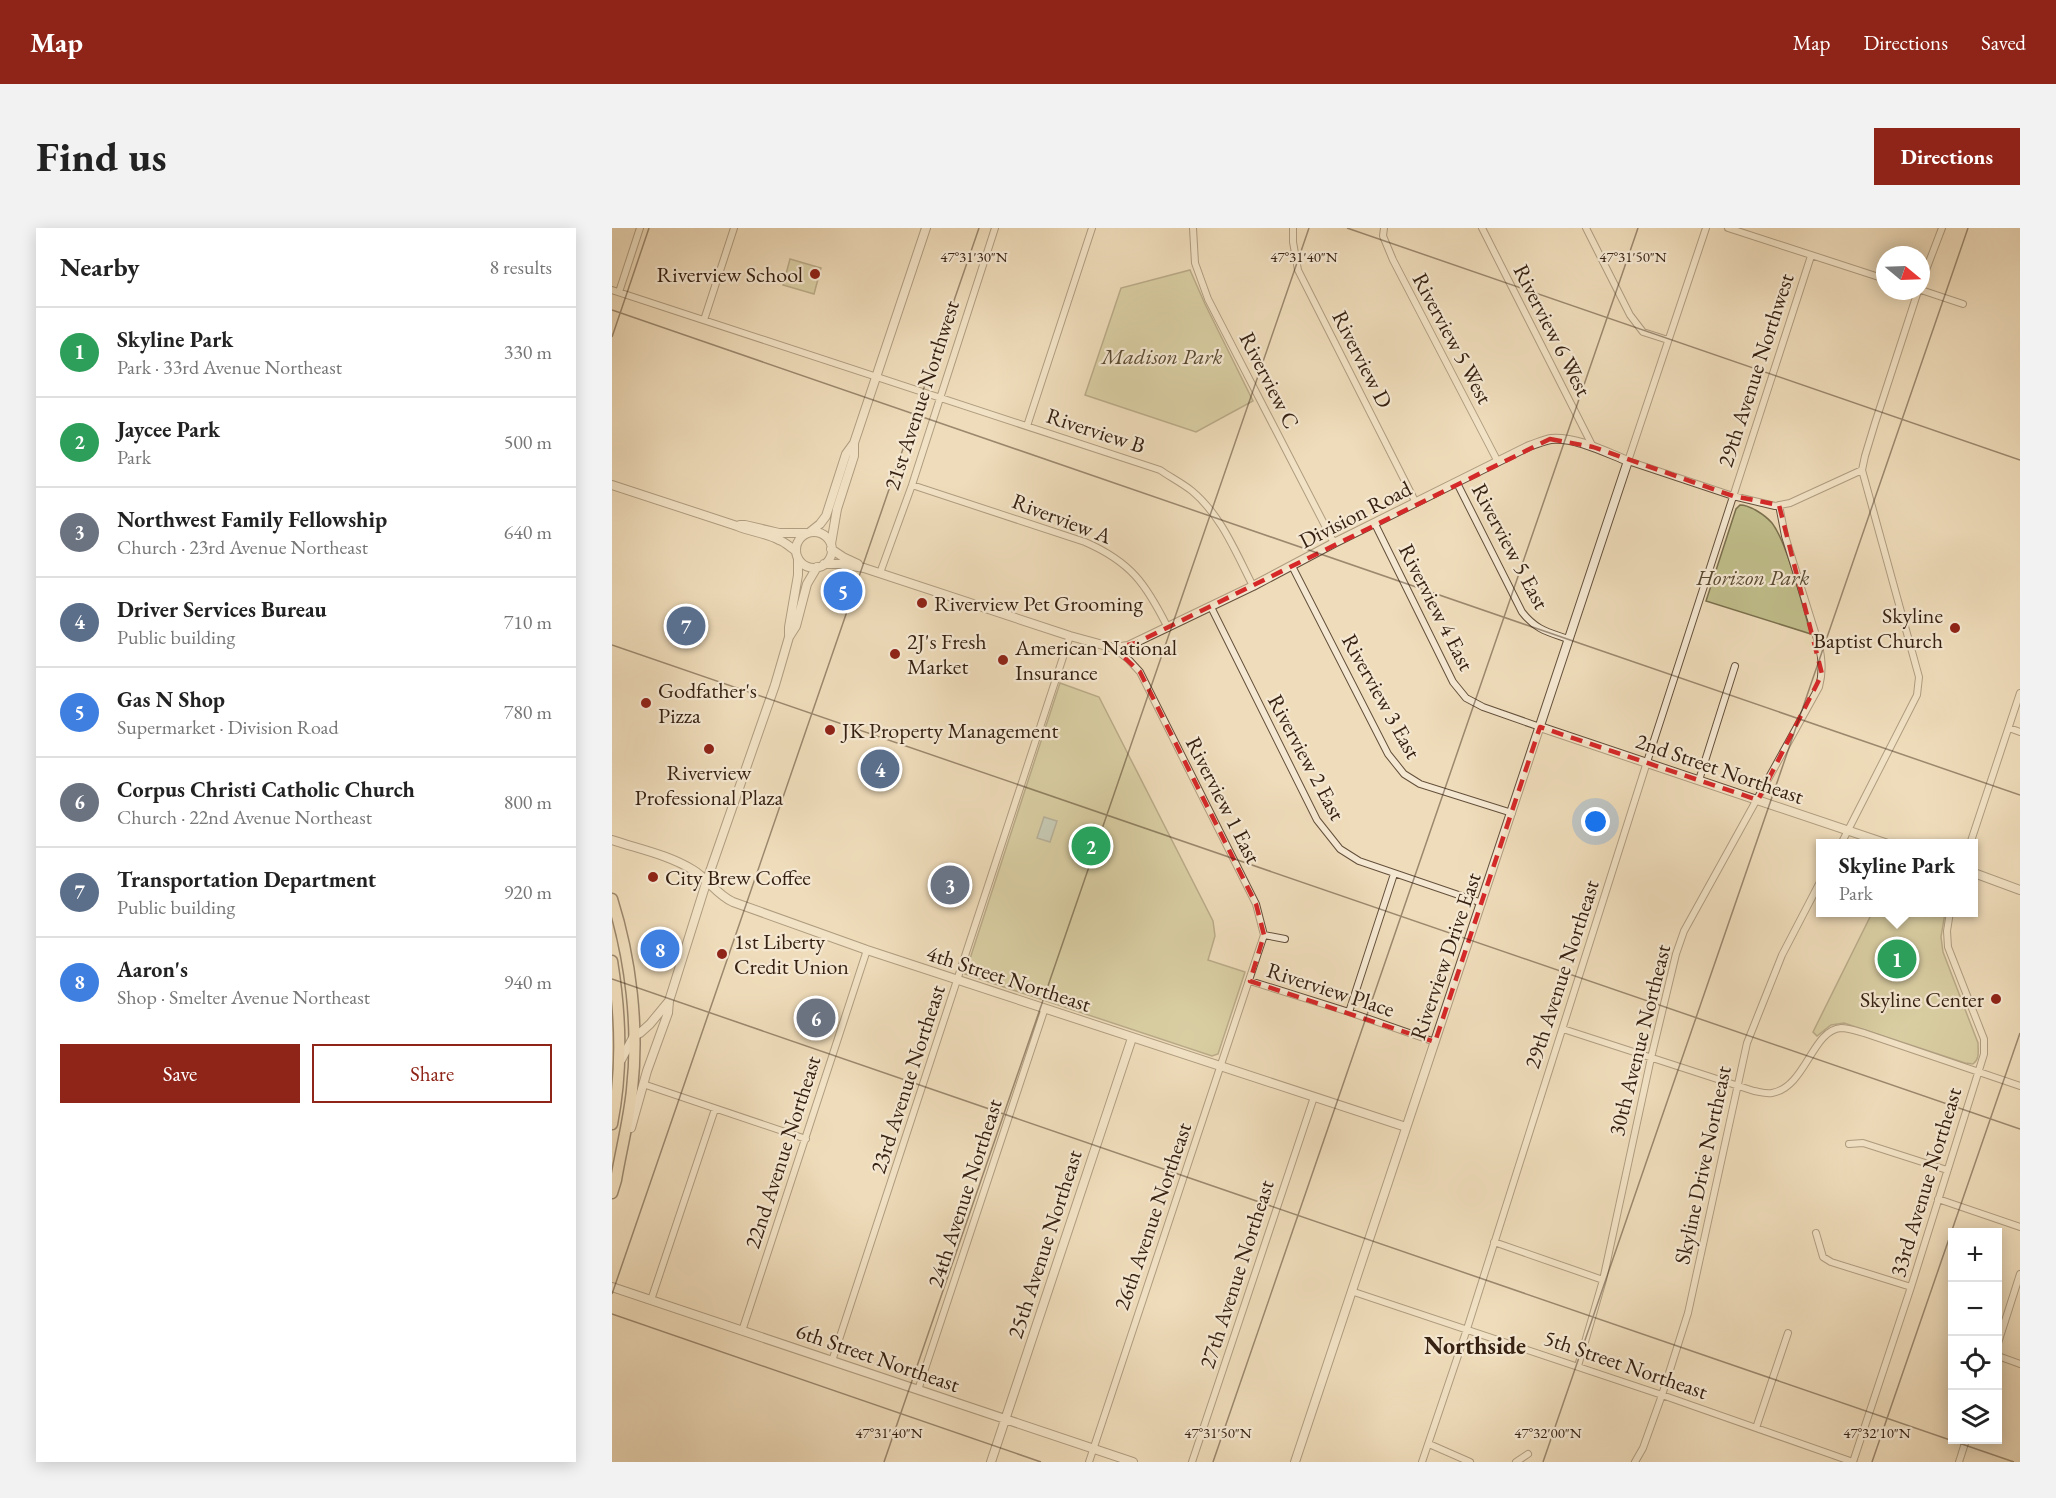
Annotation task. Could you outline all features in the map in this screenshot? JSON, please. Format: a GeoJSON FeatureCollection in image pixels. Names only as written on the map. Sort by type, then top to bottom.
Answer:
{"type":"FeatureCollection","features":[{"type":"Feature","properties":{"kind":"highway"},"geometry":{"type":"LineString","coordinates":[[612,899],[623,941],[631,989],[634,1036],[630,1106],[612,1193]]}},
{"type":"Feature","properties":{"kind":"highway"},"geometry":{"type":"LineString","coordinates":[[612,961],[620,1013],[621,1060],[612,1124]]}},
{"type":"Feature","properties":{"kind":"street"},"geometry":{"type":"LineString","coordinates":[[616,291],[640,228]]}},
{"type":"Feature","properties":{"kind":"street"},"geometry":{"type":"LineString","coordinates":[[704,320],[734,228]]}},
{"type":"Feature","properties":{"kind":"street"},"geometry":{"type":"LineString","coordinates":[[789,637],[798,575],[799,538],[820,524],[826,516],[846,454],[854,443],[877,377],[926,228]]}},
{"type":"Feature","properties":{"kind":"street","name":"21st Avenue Northwest"},"geometry":{"type":"LineString","coordinates":[[880,573],[912,485],[995,228]]}},
{"type":"Feature","properties":{"kind":"street"},"geometry":{"type":"LineString","coordinates":[[1027,426],[1092,228]]}},
{"type":"Feature","properties":{"kind":"street","name":"Riverview C"},"geometry":{"type":"LineString","coordinates":[[1193,228],[1195,263],[1208,299],[1334,543]]}},
{"type":"Feature","properties":{"kind":"street","name":"Riverview D"},"geometry":{"type":"LineString","coordinates":[[1293,228],[1298,270],[1416,503]]}},
{"type":"Feature","properties":{"kind":"street","name":"Riverview 5 West"},"geometry":{"type":"LineString","coordinates":[[1384,228],[1383,236],[1393,260],[1498,462]]}},
{"type":"Feature","properties":{"kind":"street","name":"Riverview 6 West"},"geometry":{"type":"LineString","coordinates":[[1482,228],[1593,447]]}},
{"type":"Feature","properties":{"kind":"street"},"geometry":{"type":"LineString","coordinates":[[1587,228],[1630,315],[1643,332],[1668,340]]}},
{"type":"Feature","properties":{"kind":"street"},"geometry":{"type":"LineString","coordinates":[[1628,461],[1706,228]]}},
{"type":"Feature","properties":{"kind":"street"},"geometry":{"type":"LineString","coordinates":[[1728,228],[1876,276]]}},
{"type":"Feature","properties":{"kind":"street"},"geometry":{"type":"LineString","coordinates":[[1930,259],[1942,228]]}},
{"type":"Feature","properties":{"kind":"street","name":"29th Avenue Northwest"},"geometry":{"type":"LineString","coordinates":[[1733,496],[1811,256]]}},
{"type":"Feature","properties":{"kind":"street","name":"Riverview B"},"geometry":{"type":"LineString","coordinates":[[616,291],[1160,470],[1192,491],[1209,509],[1221,525],[1253,586]]}},
{"type":"Feature","properties":{"kind":"street"},"geometry":{"type":"LineString","coordinates":[[1930,294],[1963,304]]}},
{"type":"Feature","properties":{"kind":"street"},"geometry":{"type":"LineString","coordinates":[[1843,839],[1917,694],[1919,677],[1862,470],[1864,456],[1917,300]]}},
{"type":"Feature","properties":{"kind":"street","name":"Division Road"},"geometry":{"type":"LineString","coordinates":[[1114,648],[1128,646],[1168,628],[1529,446],[1550,439],[1593,447],[1733,496],[1759,503],[1779,505],[1790,503],[1862,470]]}},
{"type":"Feature","properties":{"kind":"street"},"geometry":{"type":"LineString","coordinates":[[616,1180],[643,1084],[668,1013],[669,1001],[707,880],[775,685],[789,637],[796,626],[807,584],[830,557],[837,509],[854,456],[854,443]]}},
{"type":"Feature","properties":{"kind":"street","name":"Riverview Drive East"},"geometry":{"type":"LineString","coordinates":[[1295,1462],[1628,461]]}},
{"type":"Feature","properties":{"kind":"street","name":"Riverview 5 East"},"geometry":{"type":"LineString","coordinates":[[1457,483],[1522,612],[1531,623],[1540,629],[1568,639]]}},
{"type":"Feature","properties":{"kind":"street"},"geometry":{"type":"LineString","coordinates":[[612,484],[748,531],[781,540],[808,567],[841,564],[864,568],[1070,636],[1114,648]]}},
{"type":"Feature","properties":{"kind":"street","name":"Riverview A"},"geometry":{"type":"LineString","coordinates":[[912,485],[1107,551],[1141,581],[1168,628]]}},
{"type":"Feature","properties":{"kind":"street","name":"29th Avenue Northeast"},"geometry":{"type":"LineString","coordinates":[[1422,1462],[1467,1329],[1733,496]]}},
{"type":"Feature","properties":{"kind":"street","name":"30th Avenue Northeast"},"geometry":{"type":"LineString","coordinates":[[1578,1366],[1603,1280],[1651,1058],[1676,954],[1684,931],[1819,687],[1822,659],[1819,645],[1785,536],[1779,505]]}},
{"type":"Feature","properties":{"kind":"street","name":"Riverview 4 East"},"geometry":{"type":"LineString","coordinates":[[1374,524],[1453,682],[1466,698],[1483,707],[1540,727]]}},
{"type":"Feature","properties":{"kind":"street"},"geometry":{"type":"LineString","coordinates":[[738,526],[745,525],[779,533],[823,534],[831,547],[843,557],[864,568]]}},
{"type":"Feature","properties":{"kind":"street","name":"Riverview 3 East"},"geometry":{"type":"LineString","coordinates":[[1292,566],[1388,754],[1404,774],[1420,784],[1512,813]]}},
{"type":"Feature","properties":{"kind":"street","name":"Riverview 2 East"},"geometry":{"type":"LineString","coordinates":[[1211,607],[1317,820],[1340,849],[1359,861],[1482,903]]}},
{"type":"Feature","properties":{"kind":"street","name":"23rd Avenue Northeast"},"geometry":{"type":"LineString","coordinates":[[832,1361],[1070,636]]}},
{"type":"Feature","properties":{"kind":"street","name":"Riverview 1 East"},"geometry":{"type":"LineString","coordinates":[[1114,648],[1140,672],[1256,904],[1264,935]]}},
{"type":"Feature","properties":{"kind":"street"},"geometry":{"type":"LineString","coordinates":[[1698,780],[1736,666]]}},
{"type":"Feature","properties":{"kind":"street"},"geometry":{"type":"LineString","coordinates":[[1971,839],[2020,693]]}},
{"type":"Feature","properties":{"kind":"street","name":"2nd Street Northeast"},"geometry":{"type":"LineString","coordinates":[[1540,727],[1876,839]]}},
{"type":"Feature","properties":{"kind":"street"},"geometry":{"type":"LineString","coordinates":[[2008,728],[2020,732]]}},
{"type":"Feature","properties":{"kind":"street","name":"4th Street Northeast"},"geometry":{"type":"LineString","coordinates":[[612,840],[681,863],[707,880],[719,894],[734,902],[867,950],[1406,1127]]}},
{"type":"Feature","properties":{"kind":"street"},"geometry":{"type":"LineString","coordinates":[[1349,1012],[1394,874]]}},
{"type":"Feature","properties":{"kind":"street"},"geometry":{"type":"LineString","coordinates":[[1978,874],[2020,890]]}},
{"type":"Feature","properties":{"kind":"street","name":"Skyline Drive Northeast"},"geometry":{"type":"LineString","coordinates":[[1635,1462],[1643,1448],[1662,1395],[1688,1313],[1747,1043],[1782,954],[1816,891]]}},
{"type":"Feature","properties":{"kind":"street","name":"33rd Avenue Northeast"},"geometry":{"type":"LineString","coordinates":[[1853,1462],[1984,1054],[1984,1039],[1948,947],[1949,917]]}},
{"type":"Feature","properties":{"kind":"street"},"geometry":{"type":"LineString","coordinates":[[1250,981],[1264,935],[1285,939]]}},
{"type":"Feature","properties":{"kind":"street","name":"22nd Avenue Northeast"},"geometry":{"type":"LineString","coordinates":[[742,1330],[867,950]]}},
{"type":"Feature","properties":{"kind":"street","name":"Riverview Place"},"geometry":{"type":"LineString","coordinates":[[1250,981],[1435,1042]]}},
{"type":"Feature","properties":{"kind":"street","name":"26th Avenue Northeast"},"geometry":{"type":"LineString","coordinates":[[1089,1462],[1250,981]]}},
{"type":"Feature","properties":{"kind":"street"},"geometry":{"type":"LineString","coordinates":[[621,1060],[634,1036],[650,1024],[669,1001]]}},
{"type":"Feature","properties":{"kind":"street","name":"24th Avenue Northeast"},"geometry":{"type":"LineString","coordinates":[[918,1390],[1045,1008]]}},
{"type":"Feature","properties":{"kind":"street"},"geometry":{"type":"LineString","coordinates":[[1563,1029],[1738,1086],[1770,1094],[1785,1090],[1796,1079],[1829,1031],[1842,1028],[1864,1033],[2020,1086]]}},
{"type":"Feature","properties":{"kind":"street","name":"25th Avenue Northeast"},"geometry":{"type":"LineString","coordinates":[[991,1462],[1132,1038]]}},
{"type":"Feature","properties":{"kind":"street"},"geometry":{"type":"LineString","coordinates":[[643,1084],[806,1139]]}},
{"type":"Feature","properties":{"kind":"street","name":"27th Avenue Northeast"},"geometry":{"type":"LineString","coordinates":[[1192,1462],[1314,1097]]}},
{"type":"Feature","properties":{"kind":"street"},"geometry":{"type":"LineString","coordinates":[[651,1300],[715,1109]]}},
{"type":"Feature","properties":{"kind":"street"},"geometry":{"type":"LineString","coordinates":[[1849,1144],[1863,1143],[1947,1170]]}},
{"type":"Feature","properties":{"kind":"street"},"geometry":{"type":"LineString","coordinates":[[1938,1199],[2020,1227]]}},
{"type":"Feature","properties":{"kind":"street"},"geometry":{"type":"LineString","coordinates":[[1816,1233],[1823,1257],[1831,1262],[1911,1287]]}},
{"type":"Feature","properties":{"kind":"street"},"geometry":{"type":"LineString","coordinates":[[1494,1242],[1603,1280]]}},
{"type":"Feature","properties":{"kind":"street"},"geometry":{"type":"LineString","coordinates":[[2000,1336],[2020,1274]]}},
{"type":"Feature","properties":{"kind":"street","name":"6th Street Northeast"},"geometry":{"type":"LineString","coordinates":[[612,1287],[1133,1462]]}},
{"type":"Feature","properties":{"kind":"street","name":"5th Street Northeast"},"geometry":{"type":"LineString","coordinates":[[1351,1291],[1578,1366],[1853,1462]]}},
{"type":"Feature","properties":{"kind":"street"},"geometry":{"type":"LineString","coordinates":[[1756,1428],[1788,1333]]}},
{"type":"Feature","properties":{"kind":"street"},"geometry":{"type":"LineString","coordinates":[[2002,1357],[2020,1364]]}},
{"type":"Feature","properties":{"kind":"street"},"geometry":{"type":"LineString","coordinates":[[1429,1444],[1470,1462]]}},
{"type":"Feature","properties":{"kind":"street"},"geometry":{"type":"LineString","coordinates":[[1959,1462],[1965,1444]]}},
{"type":"Feature","properties":{"kind":"street"},"geometry":{"type":"LineString","coordinates":[[1516,1462],[1528,1454]]}},
{"type":"Feature","properties":{"kind":"highlighted area"},"geometry":{"type":"Polygon","coordinates":[[[1550,439],[1593,447],[1733,496],[1779,505],[1822,674],[1758,800],[1540,727],[1435,1042],[1250,981],[1264,935],[1256,904],[1140,672],[1114,648],[1136,643],[1550,439]]]}},
{"type":"Feature","properties":{"kind":"green space"},"geometry":{"type":"Polygon","coordinates":[[[790,259],[821,268],[814,294],[783,285],[790,259]]]}},
{"type":"Feature","properties":{"kind":"green space","name":"Madison Park"},"geometry":{"type":"Polygon","coordinates":[[[1190,270],[1253,401],[1196,432],[1085,395],[1121,288],[1190,270]]]}},
{"type":"Feature","properties":{"kind":"green space","name":"Horizon Park"},"geometry":{"type":"Polygon","coordinates":[[[1740,505],[1761,514],[1772,523],[1778,533],[1789,560],[1811,634],[1706,601],[1736,509],[1740,505]]]}},
{"type":"Feature","properties":{"kind":"green space"},"geometry":{"type":"Polygon","coordinates":[[[1060,683],[1099,697],[1213,921],[1215,936],[1208,960],[1245,972],[1218,1054],[1212,1056],[965,974],[1060,683]]]}},
{"type":"Feature","properties":{"kind":"green space"},"geometry":{"type":"Polygon","coordinates":[[[1870,917],[1944,917],[1941,937],[1943,952],[1978,1043],[1978,1057],[1973,1064],[1844,1023],[1831,1025],[1817,1036],[1813,1032],[1870,917]]]}},
{"type":"Feature","properties":{"kind":"water"},"geometry":{"type":"Polygon","coordinates":[[[1044,817],[1057,821],[1050,842],[1037,838],[1044,817]]]}},
{"type":"Feature","properties":{"kind":"place","name":"Riverview School"},"geometry":{"type":"Point","coordinates":[815,274]}},
{"type":"Feature","properties":{"kind":"place","name":"Gas N Shop"},"geometry":{"type":"Point","coordinates":[843,591]}},
{"type":"Feature","properties":{"kind":"place","name":"Riverview Pet Grooming"},"geometry":{"type":"Point","coordinates":[922,603]}},
{"type":"Feature","properties":{"kind":"place","name":"Transportation Department"},"geometry":{"type":"Point","coordinates":[686,626]}},
{"type":"Feature","properties":{"kind":"place","name":"Skyline Baptist Church"},"geometry":{"type":"Point","coordinates":[1955,628]}},
{"type":"Feature","properties":{"kind":"place","name":"2J's Fresh Market"},"geometry":{"type":"Point","coordinates":[895,654]}},
{"type":"Feature","properties":{"kind":"place","name":"American National Insurance"},"geometry":{"type":"Point","coordinates":[1003,660]}},
{"type":"Feature","properties":{"kind":"place","name":"Godfather's Pizza"},"geometry":{"type":"Point","coordinates":[646,703]}},
{"type":"Feature","properties":{"kind":"place","name":"JK Property Management"},"geometry":{"type":"Point","coordinates":[830,730]}},
{"type":"Feature","properties":{"kind":"place","name":"Riverview Professional Plaza"},"geometry":{"type":"Point","coordinates":[709,749]}},
{"type":"Feature","properties":{"kind":"place","name":"Driver Services Bureau"},"geometry":{"type":"Point","coordinates":[880,769]}},
{"type":"Feature","properties":{"kind":"place","name":"Jaycee Park"},"geometry":{"type":"Point","coordinates":[1091,846]}},
{"type":"Feature","properties":{"kind":"place","name":"City Brew Coffee"},"geometry":{"type":"Point","coordinates":[653,877]}},
{"type":"Feature","properties":{"kind":"place","name":"Northwest Family Fellowship"},"geometry":{"type":"Point","coordinates":[950,885]}},
{"type":"Feature","properties":{"kind":"place","name":"Aaron's"},"geometry":{"type":"Point","coordinates":[660,949]}},
{"type":"Feature","properties":{"kind":"place","name":"1st Liberty Credit Union"},"geometry":{"type":"Point","coordinates":[722,954]}},
{"type":"Feature","properties":{"kind":"place","name":"Skyline Park"},"geometry":{"type":"Point","coordinates":[1897,959]}},
{"type":"Feature","properties":{"kind":"place","name":"Skyline Center"},"geometry":{"type":"Point","coordinates":[1996,999]}},
{"type":"Feature","properties":{"kind":"place","name":"Corpus Christi Catholic Church"},"geometry":{"type":"Point","coordinates":[816,1018]}},
{"type":"Feature","properties":{"kind":"district","name":"Northside"},"geometry":{"type":"Point","coordinates":[1475,1346]}}]}
